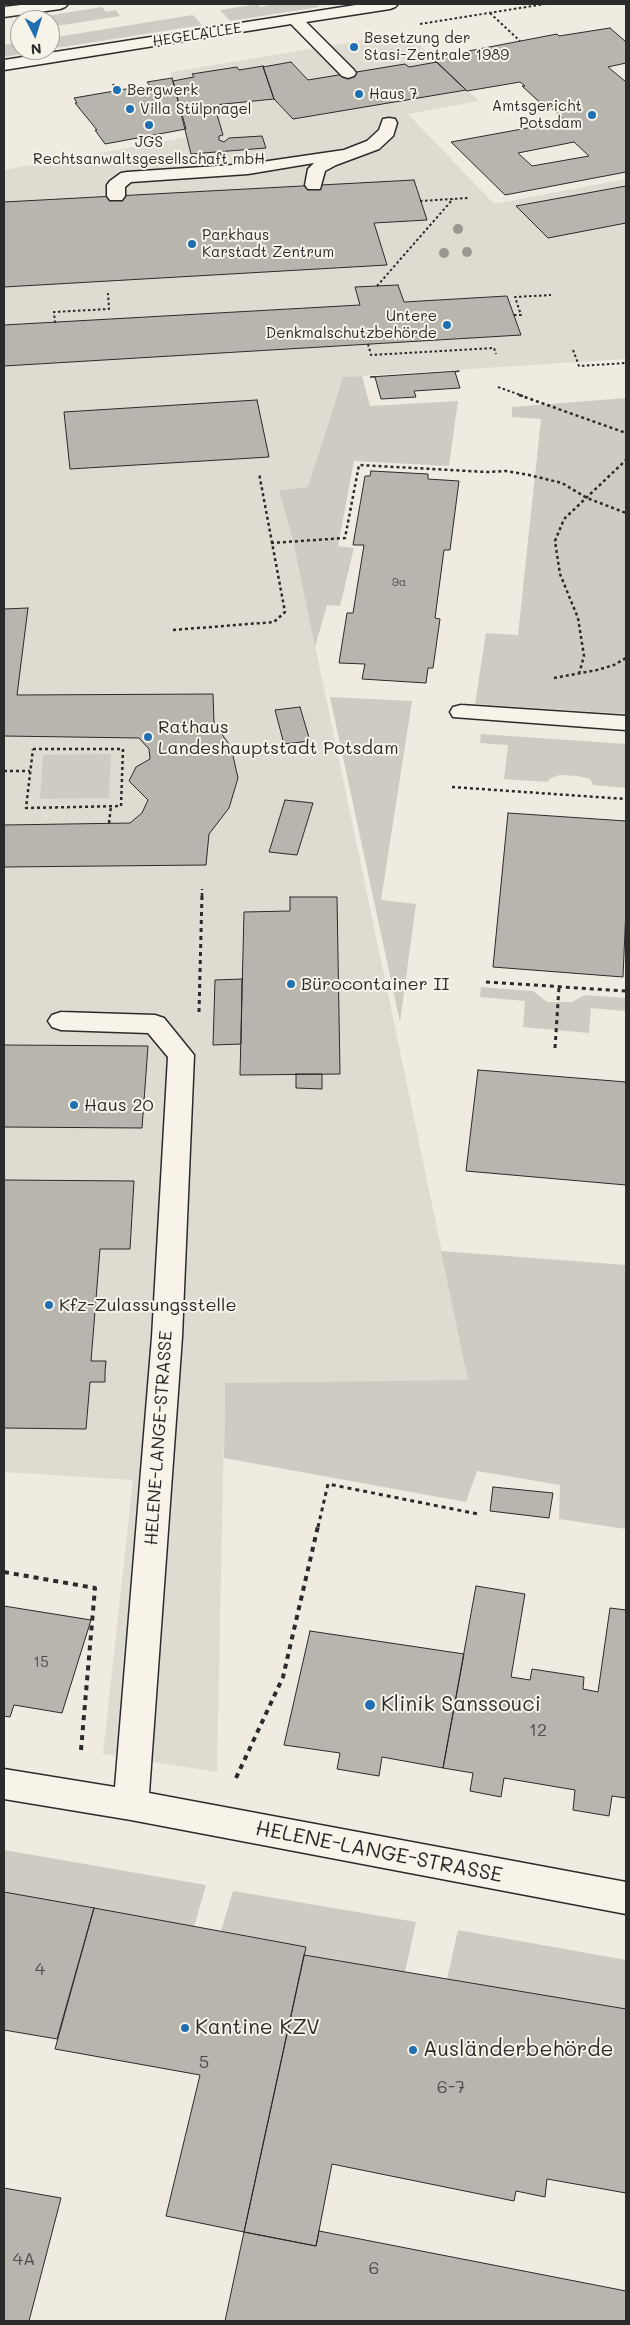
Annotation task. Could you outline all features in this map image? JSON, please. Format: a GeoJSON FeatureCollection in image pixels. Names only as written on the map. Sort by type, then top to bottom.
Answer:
{"type":"FeatureCollection","features":[{"type":"Feature","properties":{"kind":"street"},"geometry":{"type":"LineString","coordinates":[[4,12],[60,4]]}},
{"type":"Feature","properties":{"kind":"street","name":"HEGELALLEE"},"geometry":{"type":"LineString","coordinates":[[4,66],[390,4]]}},
{"type":"Feature","properties":{"kind":"street"},"geometry":{"type":"LineString","coordinates":[[294,19],[348,73]]}},
{"type":"Feature","properties":{"kind":"street"},"geometry":{"type":"LineString","coordinates":[[314,185],[317,169],[345,155],[363,150],[380,140],[387,132],[389,123]]}},
{"type":"Feature","properties":{"kind":"street"},"geometry":{"type":"LineString","coordinates":[[116,196],[116,185],[127,177],[248,169],[322,156],[345,155]]}},
{"type":"Feature","properties":{"kind":"street"},"geometry":{"type":"LineString","coordinates":[[461,712],[626,723]]}},
{"type":"Feature","properties":{"kind":"street"},"geometry":{"type":"LineString","coordinates":[[61,1020],[155,1024],[181,1055]]}},
{"type":"Feature","properties":{"kind":"street","name":"HELENE-LANGE-STRASSE"},"geometry":{"type":"LineString","coordinates":[[131,1805],[167,1337],[181,1055]]}},
{"type":"Feature","properties":{"kind":"street","name":"HELENE-LANGE-STRASSE"},"geometry":{"type":"LineString","coordinates":[[4,1784],[131,1805],[626,1898]]}},
{"type":"Feature","properties":{"kind":"path"},"geometry":{"type":"LineString","coordinates":[[412,25],[545,4]]}},
{"type":"Feature","properties":{"kind":"path"},"geometry":{"type":"LineString","coordinates":[[490,13],[520,41]]}},
{"type":"Feature","properties":{"kind":"path"},"geometry":{"type":"LineString","coordinates":[[420,201],[468,198]]}},
{"type":"Feature","properties":{"kind":"path"},"geometry":{"type":"LineString","coordinates":[[377,286],[453,199]]}},
{"type":"Feature","properties":{"kind":"path"},"geometry":{"type":"LineString","coordinates":[[55,323],[54,312],[109,309],[108,293]]}},
{"type":"Feature","properties":{"kind":"path"},"geometry":{"type":"LineString","coordinates":[[514,315],[521,315],[515,297],[551,295]]}},
{"type":"Feature","properties":{"kind":"path"},"geometry":{"type":"LineString","coordinates":[[368,344],[371,355],[494,348],[496,354]]}},
{"type":"Feature","properties":{"kind":"path"},"geometry":{"type":"LineString","coordinates":[[573,350],[579,366],[626,363]]}},
{"type":"Feature","properties":{"kind":"path"},"geometry":{"type":"LineString","coordinates":[[498,386],[626,433]]}},
{"type":"Feature","properties":{"kind":"path"},"geometry":{"type":"LineString","coordinates":[[579,674],[584,656],[578,618],[560,574],[556,541],[564,519],[626,460]]}},
{"type":"Feature","properties":{"kind":"path"},"geometry":{"type":"LineString","coordinates":[[271,542],[345,538],[359,465],[487,472],[506,471],[562,483],[587,498],[626,513]]}},
{"type":"Feature","properties":{"kind":"path"},"geometry":{"type":"LineString","coordinates":[[173,630],[274,622],[285,612],[259,473]]}},
{"type":"Feature","properties":{"kind":"path"},"geometry":{"type":"LineString","coordinates":[[566,676],[614,665],[626,658]]}},
{"type":"Feature","properties":{"kind":"path"},"geometry":{"type":"LineString","coordinates":[[33,749],[123,749],[121,806],[111,806],[26,808],[33,749]]}},
{"type":"Feature","properties":{"kind":"path"},"geometry":{"type":"LineString","coordinates":[[4,771],[30,771]]}},
{"type":"Feature","properties":{"kind":"path"},"geometry":{"type":"LineString","coordinates":[[452,787],[626,798]]}},
{"type":"Feature","properties":{"kind":"path"},"geometry":{"type":"LineString","coordinates":[[109,823],[111,806]]}},
{"type":"Feature","properties":{"kind":"path"},"geometry":{"type":"LineString","coordinates":[[181,1055],[199,1028],[202,889]]}},
{"type":"Feature","properties":{"kind":"path"},"geometry":{"type":"LineString","coordinates":[[486,982],[626,991]]}},
{"type":"Feature","properties":{"kind":"path"},"geometry":{"type":"LineString","coordinates":[[555,1048],[559,987]]}},
{"type":"Feature","properties":{"kind":"path"},"geometry":{"type":"LineString","coordinates":[[234,1783],[283,1677],[328,1484],[478,1514]]}},
{"type":"Feature","properties":{"kind":"path"},"geometry":{"type":"LineString","coordinates":[[4,1572],[95,1588],[76,1796]]}},
{"type":"Feature","properties":{"kind":"shaded area"},"geometry":{"type":"Polygon","coordinates":[[[258,4],[260,7],[274,4],[316,4],[319,7],[230,21],[220,10],[258,4]]]}},
{"type":"Feature","properties":{"kind":"shaded area"},"geometry":{"type":"Polygon","coordinates":[[[102,7],[106,12],[116,10],[120,16],[60,25],[60,14],[102,7]]]}},
{"type":"Feature","properties":{"kind":"shaded area"},"geometry":{"type":"Polygon","coordinates":[[[193,15],[202,25],[60,47],[60,36],[193,15]]]}},
{"type":"Feature","properties":{"kind":"shaded area"},"geometry":{"type":"Polygon","coordinates":[[[408,33],[479,101],[408,114],[494,204],[626,179],[626,359],[343,377],[308,487],[279,490],[293,541],[469,1381],[225,1383],[217,1772],[103,1754],[133,1480],[4,1472],[4,170],[188,137],[171,72],[408,33]]]}},
{"type":"Feature","properties":{"kind":"shaded area"},"geometry":{"type":"Polygon","coordinates":[[[10,44],[10,56],[4,57],[4,45],[10,44]]]}},
{"type":"Feature","properties":{"kind":"shaded area"},"geometry":{"type":"Polygon","coordinates":[[[362,376],[370,406],[458,401],[449,466],[354,461],[338,546],[354,548],[340,606],[327,605],[315,647],[293,541],[279,490],[308,487],[343,377],[362,376]]]}},
{"type":"Feature","properties":{"kind":"shaded area"},"geometry":{"type":"Polygon","coordinates":[[[626,398],[626,714],[475,704],[486,633],[518,635],[541,419],[512,417],[512,407],[626,398]]]}},
{"type":"Feature","properties":{"kind":"shaded area"},"geometry":{"type":"Polygon","coordinates":[[[330,697],[412,701],[381,900],[416,904],[400,1022],[330,697]]]}},
{"type":"Feature","properties":{"kind":"shaded area"},"geometry":{"type":"Polygon","coordinates":[[[481,734],[626,744],[626,788],[593,785],[590,779],[578,776],[560,775],[551,778],[547,782],[504,779],[508,745],[480,743],[481,734]]]}},
{"type":"Feature","properties":{"kind":"shaded area"},"geometry":{"type":"Polygon","coordinates":[[[111,754],[109,798],[40,799],[43,755],[111,754]]]}},
{"type":"Feature","properties":{"kind":"shaded area"},"geometry":{"type":"Polygon","coordinates":[[[481,987],[533,991],[547,1002],[572,1002],[585,995],[626,998],[626,1011],[591,1008],[589,1033],[523,1027],[525,1001],[480,997],[481,987]]]}},
{"type":"Feature","properties":{"kind":"shaded area"},"geometry":{"type":"Polygon","coordinates":[[[441,1251],[626,1265],[626,1529],[559,1519],[560,1485],[477,1471],[466,1502],[224,1458],[225,1383],[468,1380],[441,1251]]]}},
{"type":"Feature","properties":{"kind":"shaded area"},"geometry":{"type":"Polygon","coordinates":[[[4,1850],[206,1885],[194,1927],[4,1892],[4,1850]]]}},
{"type":"Feature","properties":{"kind":"shaded area"},"geometry":{"type":"Polygon","coordinates":[[[233,1891],[416,1922],[405,1972],[304,1955],[306,1947],[221,1931],[233,1891]]]}},
{"type":"Feature","properties":{"kind":"shaded area"},"geometry":{"type":"Polygon","coordinates":[[[458,1930],[626,1960],[626,2009],[447,1979],[458,1930]]]}},
{"type":"Feature","properties":{"kind":"building","name":"Amtsgericht Potsdam"},"geometry":{"type":"Polygon","coordinates":[[[610,28],[626,42],[626,63],[608,67],[626,82],[626,172],[505,195],[451,142],[566,121],[550,107],[546,108],[520,82],[467,91],[432,58],[557,34],[559,36],[610,28]],[[574,142],[518,153],[532,166],[589,156],[574,142]]]}},
{"type":"Feature","properties":{"kind":"building","name":"Haus 7"},"geometry":{"type":"Polygon","coordinates":[[[291,62],[308,80],[405,64],[409,67],[437,62],[466,90],[293,119],[274,99],[263,67],[291,62]]]}},
{"type":"Feature","properties":{"kind":"building"},"geometry":{"type":"Polygon","coordinates":[[[263,66],[274,99],[204,106],[204,108],[216,111],[223,135],[219,136],[219,140],[224,142],[229,138],[262,136],[266,148],[191,154],[173,81],[194,77],[192,74],[237,67],[239,70],[263,66]]]}},
{"type":"Feature","properties":{"kind":"building","name":"Villa Stülpnagel"},"geometry":{"type":"Polygon","coordinates":[[[172,78],[186,129],[105,144],[95,130],[97,130],[75,103],[77,103],[74,98],[126,89],[151,87],[147,82],[172,78]]]}},
{"type":"Feature","properties":{"kind":"building","name":"Parkhaus Karstadt Zentrum"},"geometry":{"type":"Polygon","coordinates":[[[414,180],[427,220],[374,223],[387,265],[4,287],[4,202],[414,180]]]}},
{"type":"Feature","properties":{"kind":"building"},"geometry":{"type":"Polygon","coordinates":[[[626,186],[626,223],[548,238],[516,206],[626,186]]]}},
{"type":"Feature","properties":{"kind":"building"},"geometry":{"type":"Polygon","coordinates":[[[398,285],[404,302],[507,296],[521,335],[4,366],[4,325],[360,305],[355,287],[398,285]]]}},
{"type":"Feature","properties":{"kind":"building"},"geometry":{"type":"Polygon","coordinates":[[[459,371],[455,372],[460,388],[414,391],[416,397],[381,399],[375,377],[370,377],[459,371]]]}},
{"type":"Feature","properties":{"kind":"building"},"geometry":{"type":"Polygon","coordinates":[[[257,400],[269,457],[70,469],[64,412],[257,400]]]}},
{"type":"Feature","properties":{"kind":"building"},"geometry":{"type":"Polygon","coordinates":[[[371,471],[428,474],[428,479],[459,481],[450,550],[444,550],[435,618],[440,619],[433,668],[428,668],[426,683],[362,679],[365,664],[339,663],[347,613],[353,613],[364,545],[353,545],[365,476],[370,476],[371,471]]]}},
{"type":"Feature","properties":{"kind":"building","name":"Rathaus Landeshauptstadt Potsdam"},"geometry":{"type":"Polygon","coordinates":[[[28,608],[17,695],[213,694],[214,723],[231,747],[238,778],[229,808],[209,834],[206,865],[4,867],[4,825],[130,823],[142,813],[148,800],[129,781],[136,767],[150,759],[149,749],[139,738],[4,736],[4,609],[28,608]]]}},
{"type":"Feature","properties":{"kind":"building"},"geometry":{"type":"Polygon","coordinates":[[[300,707],[310,741],[284,744],[275,710],[300,707]]]}},
{"type":"Feature","properties":{"kind":"building"},"geometry":{"type":"Polygon","coordinates":[[[285,800],[313,803],[297,855],[269,852],[285,800]]]}},
{"type":"Feature","properties":{"kind":"building"},"geometry":{"type":"Polygon","coordinates":[[[508,813],[626,821],[626,908],[623,977],[493,967],[508,813]]]}},
{"type":"Feature","properties":{"kind":"building","name":"Bürocontainer II"},"geometry":{"type":"Polygon","coordinates":[[[290,897],[337,897],[340,1074],[240,1075],[244,912],[290,911],[290,897]]]}},
{"type":"Feature","properties":{"kind":"building"},"geometry":{"type":"Polygon","coordinates":[[[242,979],[241,1044],[213,1045],[215,980],[242,979]]]}},
{"type":"Feature","properties":{"kind":"building","name":"Haus 20"},"geometry":{"type":"Polygon","coordinates":[[[4,1045],[148,1046],[142,1128],[4,1127],[4,1045]]]}},
{"type":"Feature","properties":{"kind":"building"},"geometry":{"type":"Polygon","coordinates":[[[478,1070],[626,1082],[626,1185],[466,1171],[478,1070]]]}},
{"type":"Feature","properties":{"kind":"building"},"geometry":{"type":"Polygon","coordinates":[[[296,1074],[322,1074],[322,1089],[296,1088],[296,1074]]]}},
{"type":"Feature","properties":{"kind":"building","name":"Kfz-Zulassungsstelle"},"geometry":{"type":"Polygon","coordinates":[[[4,1180],[134,1181],[130,1249],[100,1249],[91,1361],[106,1361],[105,1382],[90,1382],[86,1429],[4,1428],[4,1180]]]}},
{"type":"Feature","properties":{"kind":"building"},"geometry":{"type":"Polygon","coordinates":[[[493,1487],[553,1493],[549,1518],[490,1511],[493,1487]]]}},
{"type":"Feature","properties":{"kind":"building"},"geometry":{"type":"Polygon","coordinates":[[[476,1586],[525,1594],[511,1677],[530,1680],[532,1669],[584,1677],[583,1689],[598,1692],[610,1608],[626,1610],[626,1798],[612,1796],[609,1816],[573,1810],[575,1790],[504,1778],[501,1797],[470,1791],[473,1773],[443,1768],[476,1586]]]}},
{"type":"Feature","properties":{"kind":"building"},"geometry":{"type":"Polygon","coordinates":[[[4,1606],[91,1620],[62,1713],[14,1705],[10,1717],[4,1716],[4,1606]]]}},
{"type":"Feature","properties":{"kind":"building"},"geometry":{"type":"Polygon","coordinates":[[[310,1631],[464,1654],[443,1768],[382,1757],[379,1776],[337,1769],[340,1753],[284,1745],[310,1631]]]}},
{"type":"Feature","properties":{"kind":"building"},"geometry":{"type":"Polygon","coordinates":[[[4,1892],[94,1908],[57,2039],[4,2030],[4,1892]]]}},
{"type":"Feature","properties":{"kind":"building"},"geometry":{"type":"Polygon","coordinates":[[[94,1908],[306,1947],[244,2232],[166,2216],[200,2075],[55,2049],[94,1908]]]}},
{"type":"Feature","properties":{"kind":"building"},"geometry":{"type":"Polygon","coordinates":[[[304,1955],[626,2009],[626,2193],[547,2179],[545,2197],[516,2191],[514,2201],[332,2164],[316,2246],[244,2232],[304,1955]]]}},
{"type":"Feature","properties":{"kind":"building"},"geometry":{"type":"Polygon","coordinates":[[[4,2188],[61,2198],[29,2321],[4,2321],[4,2188]]]}},
{"type":"Feature","properties":{"kind":"building"},"geometry":{"type":"Polygon","coordinates":[[[319,2231],[626,2291],[626,2321],[225,2321],[244,2232],[316,2246],[319,2231]]]}},
{"type":"Feature","properties":{"kind":"place","name":"Besetzung der Stasi-Zentrale 1989"},"geometry":{"type":"Point","coordinates":[354,47]}},
{"type":"Feature","properties":{"kind":"place","name":"Bergwerk"},"geometry":{"type":"Point","coordinates":[117,90]}},
{"type":"Feature","properties":{"kind":"place","name":"Haus 7"},"geometry":{"type":"Point","coordinates":[359,94]}},
{"type":"Feature","properties":{"kind":"place","name":"Villa Stülpnagel"},"geometry":{"type":"Point","coordinates":[130,109]}},
{"type":"Feature","properties":{"kind":"place","name":"Amtsgericht Potsdam"},"geometry":{"type":"Point","coordinates":[592,115]}},
{"type":"Feature","properties":{"kind":"place","name":"JGS Rechtsanwaltsgesellschaft mbH"},"geometry":{"type":"Point","coordinates":[149,125]}},
{"type":"Feature","properties":{"kind":"place","name":"Parkhaus Karstadt Zentrum"},"geometry":{"type":"Point","coordinates":[192,244]}},
{"type":"Feature","properties":{"kind":"place","name":"Untere Denkmalschutzbehörde"},"geometry":{"type":"Point","coordinates":[447,325]}},
{"type":"Feature","properties":{"kind":"place","name":"Rathaus Landeshauptstadt Potsdam"},"geometry":{"type":"Point","coordinates":[148,737]}},
{"type":"Feature","properties":{"kind":"place","name":"Bürocontainer II"},"geometry":{"type":"Point","coordinates":[291,984]}},
{"type":"Feature","properties":{"kind":"place","name":"Haus 20"},"geometry":{"type":"Point","coordinates":[74,1105]}},
{"type":"Feature","properties":{"kind":"place","name":"Kfz-Zulassungsstelle"},"geometry":{"type":"Point","coordinates":[49,1305]}},
{"type":"Feature","properties":{"kind":"place","name":"Klinik Sanssouci"},"geometry":{"type":"Point","coordinates":[370,1705]}},
{"type":"Feature","properties":{"kind":"place","name":"Kantine KZV"},"geometry":{"type":"Point","coordinates":[185,2028]}},
{"type":"Feature","properties":{"kind":"place","name":"Ausländerbehörde"},"geometry":{"type":"Point","coordinates":[413,2050]}}]}
